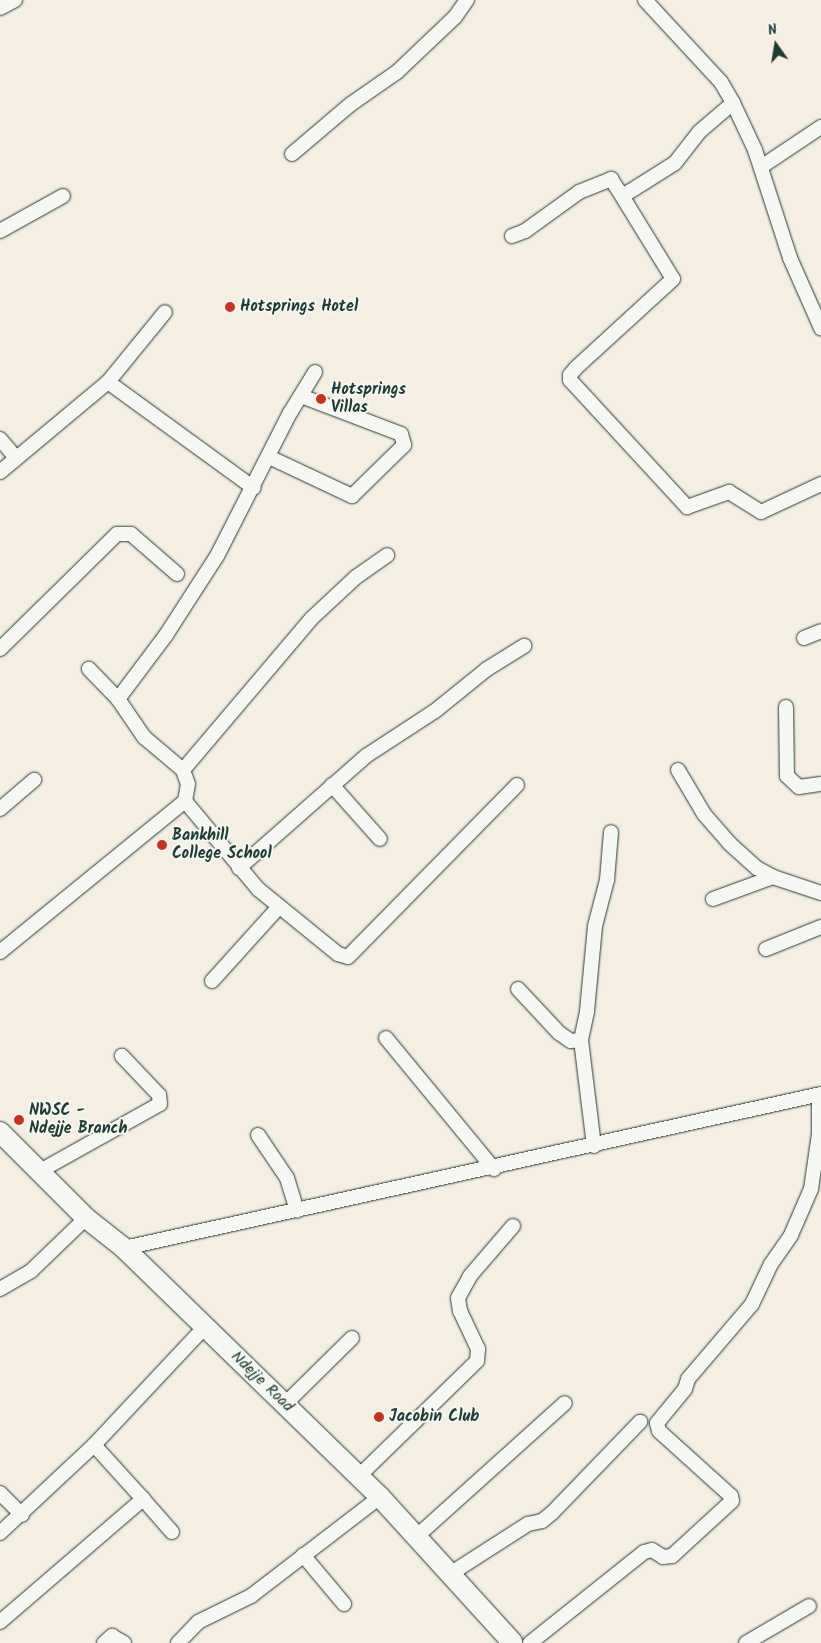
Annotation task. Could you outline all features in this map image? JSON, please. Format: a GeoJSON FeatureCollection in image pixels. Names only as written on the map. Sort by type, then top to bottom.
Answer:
{"type":"FeatureCollection","features":[{"type":"Feature","properties":{"kind":"street"},"geometry":{"type":"LineString","coordinates":[[0,8],[15,0]]}},
{"type":"Feature","properties":{"kind":"street"},"geometry":{"type":"LineString","coordinates":[[292,154],[351,104],[397,72],[455,17],[467,0]]}},
{"type":"Feature","properties":{"kind":"street"},"geometry":{"type":"LineString","coordinates":[[648,1],[721,82],[733,104],[761,167],[790,258],[821,328]]}},
{"type":"Feature","properties":{"kind":"street"},"geometry":{"type":"LineString","coordinates":[[622,196],[675,162],[699,132],[733,104]]}},
{"type":"Feature","properties":{"kind":"street"},"geometry":{"type":"LineString","coordinates":[[761,167],[821,127]]}},
{"type":"Feature","properties":{"kind":"street"},"geometry":{"type":"LineString","coordinates":[[512,236],[525,231],[579,192],[610,179],[674,279],[576,368],[570,375],[570,380],[687,507],[730,492],[761,512],[821,484]]}},
{"type":"Feature","properties":{"kind":"street"},"geometry":{"type":"LineString","coordinates":[[0,231],[63,196]]}},
{"type":"Feature","properties":{"kind":"street"},"geometry":{"type":"LineString","coordinates":[[0,472],[15,457],[108,382],[165,312]]}},
{"type":"Feature","properties":{"kind":"street"},"geometry":{"type":"LineString","coordinates":[[118,699],[166,635],[202,580],[254,488],[301,396],[316,372]]}},
{"type":"Feature","properties":{"kind":"street"},"geometry":{"type":"LineString","coordinates":[[108,382],[254,488]]}},
{"type":"Feature","properties":{"kind":"street"},"geometry":{"type":"LineString","coordinates":[[269,457],[352,496],[404,445],[401,434],[301,396]]}},
{"type":"Feature","properties":{"kind":"street"},"geometry":{"type":"LineString","coordinates":[[0,439],[15,457]]}},
{"type":"Feature","properties":{"kind":"street"},"geometry":{"type":"LineString","coordinates":[[0,649],[117,534],[131,534],[177,574]]}},
{"type":"Feature","properties":{"kind":"street"},"geometry":{"type":"LineString","coordinates":[[183,770],[312,618],[356,577],[387,555]]}},
{"type":"Feature","properties":{"kind":"street"},"geometry":{"type":"LineString","coordinates":[[804,638],[821,632]]}},
{"type":"Feature","properties":{"kind":"street"},"geometry":{"type":"LineString","coordinates":[[239,868],[366,756],[435,711],[481,673],[524,646]]}},
{"type":"Feature","properties":{"kind":"street"},"geometry":{"type":"LineString","coordinates":[[0,952],[185,801],[188,784],[183,770],[144,737],[118,699],[89,669]]}},
{"type":"Feature","properties":{"kind":"street"},"geometry":{"type":"LineString","coordinates":[[786,707],[786,776],[799,787],[821,784]]}},
{"type":"Feature","properties":{"kind":"street"},"geometry":{"type":"LineString","coordinates":[[678,770],[704,814],[729,843],[773,878],[821,893]]}},
{"type":"Feature","properties":{"kind":"street"},"geometry":{"type":"LineString","coordinates":[[0,808],[34,780]]}},
{"type":"Feature","properties":{"kind":"street"},"geometry":{"type":"LineString","coordinates":[[332,785],[380,839]]}},
{"type":"Feature","properties":{"kind":"street"},"geometry":{"type":"LineString","coordinates":[[185,801],[239,868],[278,908],[338,954],[348,956],[518,785]]}},
{"type":"Feature","properties":{"kind":"street"},"geometry":{"type":"LineString","coordinates":[[594,1146],[581,1040],[587,1011],[595,926],[607,880],[611,832]]}},
{"type":"Feature","properties":{"kind":"street"},"geometry":{"type":"LineString","coordinates":[[713,899],[773,878]]}},
{"type":"Feature","properties":{"kind":"street"},"geometry":{"type":"LineString","coordinates":[[212,981],[278,908]]}},
{"type":"Feature","properties":{"kind":"street"},"geometry":{"type":"LineString","coordinates":[[766,948],[821,928]]}},
{"type":"Feature","properties":{"kind":"street"},"geometry":{"type":"LineString","coordinates":[[518,989],[559,1033],[571,1041],[581,1040]]}},
{"type":"Feature","properties":{"kind":"street"},"geometry":{"type":"LineString","coordinates":[[386,1038],[494,1169]]}},
{"type":"Feature","properties":{"kind":"street"},"geometry":{"type":"LineString","coordinates":[[40,1171],[160,1104],[160,1095],[122,1056]]}},
{"type":"Feature","properties":{"kind":"street"},"geometry":{"type":"LineString","coordinates":[[124,1248],[494,1169],[820,1095],[819,1134],[811,1189],[791,1235],[771,1264],[752,1304],[688,1379],[685,1389],[658,1423],[659,1430],[731,1496],[732,1501],[672,1556],[663,1557],[652,1550],[644,1552],[530,1643]]}},
{"type":"Feature","properties":{"kind":"street","name":"Ndejje Road"},"geometry":{"type":"LineString","coordinates":[[0,1132],[86,1218],[124,1248],[206,1326],[357,1478],[380,1497],[513,1643]]}},
{"type":"Feature","properties":{"kind":"street"},"geometry":{"type":"LineString","coordinates":[[258,1135],[287,1178],[297,1211]]}},
{"type":"Feature","properties":{"kind":"street"},"geometry":{"type":"LineString","coordinates":[[0,1289],[31,1271],[86,1218]]}},
{"type":"Feature","properties":{"kind":"street"},"geometry":{"type":"LineString","coordinates":[[357,1478],[476,1361],[478,1349],[460,1311],[458,1298],[470,1276],[513,1226]]}},
{"type":"Feature","properties":{"kind":"street"},"geometry":{"type":"LineString","coordinates":[[0,1533],[22,1515],[94,1445],[206,1326]]}},
{"type":"Feature","properties":{"kind":"street"},"geometry":{"type":"LineString","coordinates":[[285,1404],[352,1338]]}},
{"type":"Feature","properties":{"kind":"street"},"geometry":{"type":"LineString","coordinates":[[416,1537],[566,1403]]}},
{"type":"Feature","properties":{"kind":"street"},"geometry":{"type":"LineString","coordinates":[[450,1574],[528,1524],[542,1521],[640,1422]]}},
{"type":"Feature","properties":{"kind":"street"},"geometry":{"type":"LineString","coordinates":[[94,1445],[172,1532]]}},
{"type":"Feature","properties":{"kind":"street"},"geometry":{"type":"LineString","coordinates":[[0,1493],[22,1515]]}},
{"type":"Feature","properties":{"kind":"street"},"geometry":{"type":"LineString","coordinates":[[178,1643],[198,1622],[242,1602],[380,1497]]}},
{"type":"Feature","properties":{"kind":"street"},"geometry":{"type":"LineString","coordinates":[[0,1622],[143,1499]]}},
{"type":"Feature","properties":{"kind":"street"},"geometry":{"type":"LineString","coordinates":[[303,1554],[344,1604]]}},
{"type":"Feature","properties":{"kind":"street"},"geometry":{"type":"LineString","coordinates":[[746,1643],[809,1606]]}},
{"type":"Feature","properties":{"kind":"street"},"geometry":{"type":"LineString","coordinates":[[104,1643],[112,1636],[124,1643]]}},
{"type":"Feature","properties":{"kind":"place","name":"Hotsprings Hotel"},"geometry":{"type":"Point","coordinates":[230,307]}},
{"type":"Feature","properties":{"kind":"place","name":"Hotsprings Villas"},"geometry":{"type":"Point","coordinates":[321,399]}},
{"type":"Feature","properties":{"kind":"place","name":"Bankhill College School"},"geometry":{"type":"Point","coordinates":[162,845]}},
{"type":"Feature","properties":{"kind":"place","name":"NWSC - Ndejje Branch"},"geometry":{"type":"Point","coordinates":[19,1120]}},
{"type":"Feature","properties":{"kind":"place","name":"Jacobin Club"},"geometry":{"type":"Point","coordinates":[379,1417]}}]}
